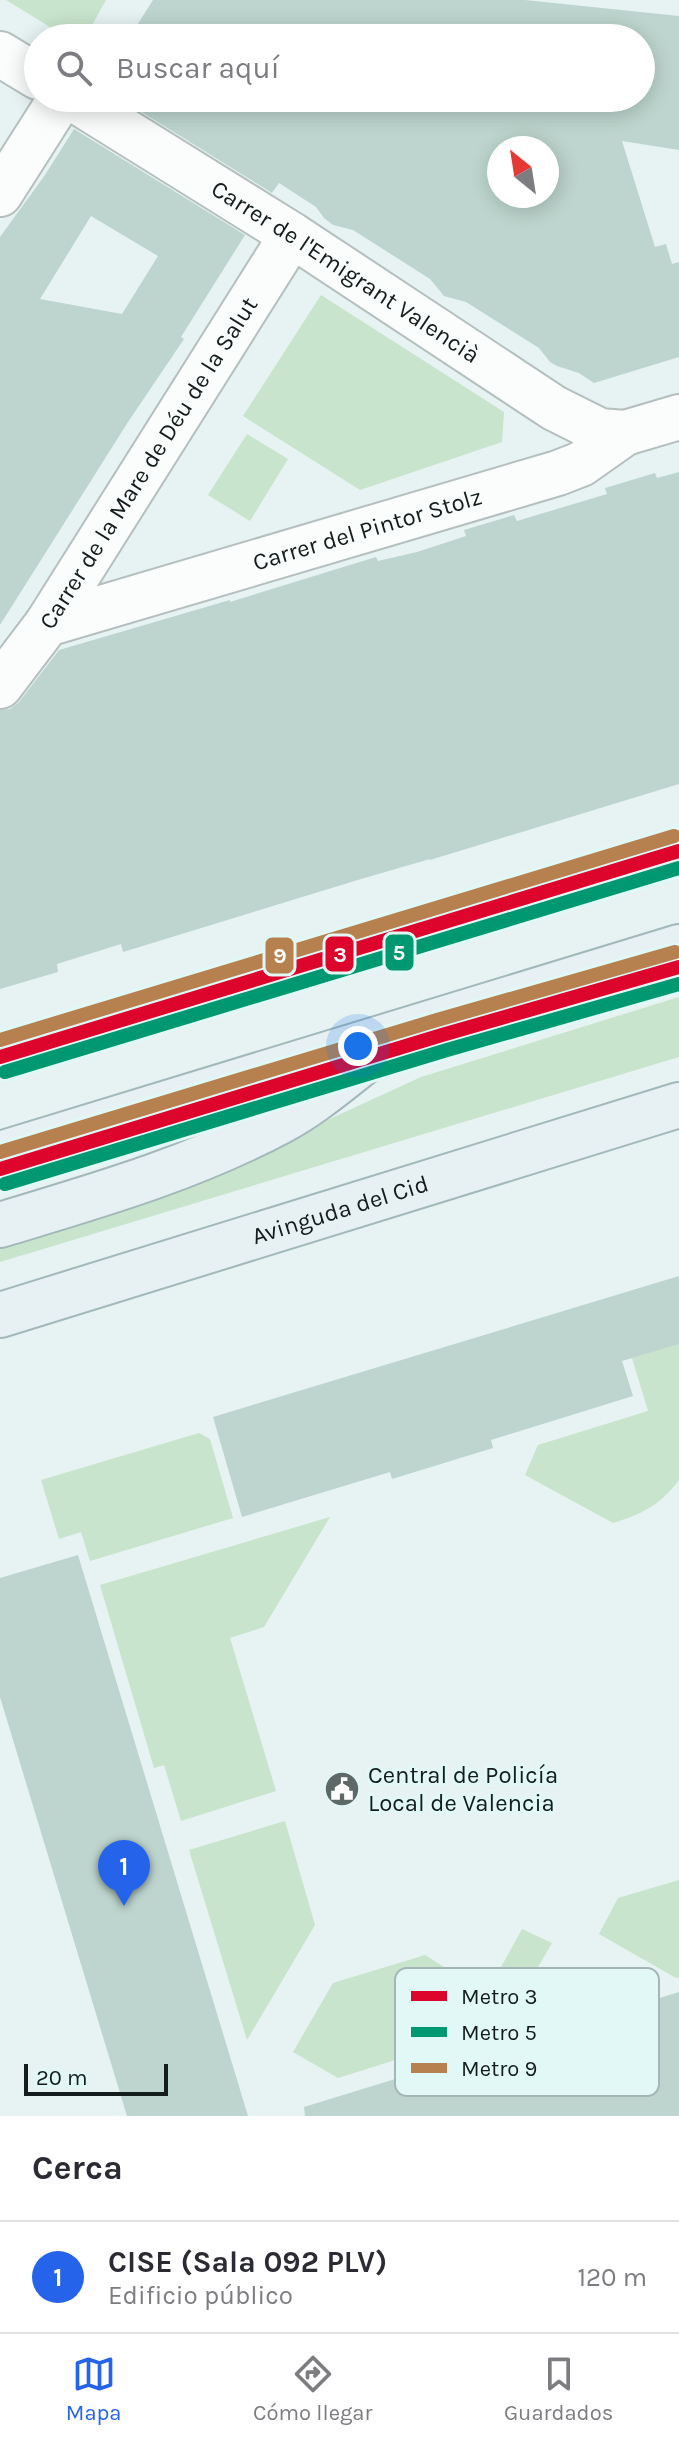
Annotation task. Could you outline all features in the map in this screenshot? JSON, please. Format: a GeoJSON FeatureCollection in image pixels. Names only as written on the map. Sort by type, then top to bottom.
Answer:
{"type":"FeatureCollection","features":[{"type":"Feature","properties":{"kind":"main road"},"geometry":{"type":"LineString","coordinates":[[0,1154],[679,947]]}},
{"type":"Feature","properties":{"kind":"main road"},"geometry":{"type":"LineString","coordinates":[[0,1225],[129,1187],[206,1157],[281,1121],[320,1097],[386,1044],[439,1019]]}},
{"type":"Feature","properties":{"kind":"main road","name":"Avinguda del Cid"},"geometry":{"type":"LineString","coordinates":[[0,1315],[679,1105]]}},
{"type":"Feature","properties":{"kind":"street"},"geometry":{"type":"LineString","coordinates":[[0,54],[24,69]]}},
{"type":"Feature","properties":{"kind":"street"},"geometry":{"type":"LineString","coordinates":[[0,194],[52,112]]}},
{"type":"Feature","properties":{"kind":"street","name":"Carrer de l'Emigrant Valencià"},"geometry":{"type":"LineString","coordinates":[[94,112],[292,235],[554,408],[600,431],[625,433]]}},
{"type":"Feature","properties":{"kind":"street","name":"Carrer de la Mare de Déu de la Salut"},"geometry":{"type":"LineString","coordinates":[[0,686],[47,624],[292,235]]}},
{"type":"Feature","properties":{"kind":"street","name":"Carrer del Pintor Stolz"},"geometry":{"type":"LineString","coordinates":[[47,624],[558,473],[581,464],[625,433],[679,417]]}},
{"type":"Feature","properties":{"kind":"green space"},"geometry":{"type":"Polygon","coordinates":[[[6,0],[106,0],[93,24],[45,24],[6,0]]]}},
{"type":"Feature","properties":{"kind":"green space"},"geometry":{"type":"Polygon","coordinates":[[[321,295],[504,412],[502,442],[360,490],[243,416],[321,295]]]}},
{"type":"Feature","properties":{"kind":"green space"},"geometry":{"type":"Polygon","coordinates":[[[247,434],[288,459],[250,521],[208,495],[247,434]]]}},
{"type":"Feature","properties":{"kind":"green space"},"geometry":{"type":"Polygon","coordinates":[[[679,997],[679,1057],[0,1262],[0,1242],[310,1128],[421,1077],[679,997]]]}},
{"type":"Feature","properties":{"kind":"green space"},"geometry":{"type":"Polygon","coordinates":[[[679,1343],[679,1480],[658,1502],[613,1523],[525,1475],[538,1445],[648,1411],[632,1358],[679,1343]]]}},
{"type":"Feature","properties":{"kind":"green space"},"geometry":{"type":"Polygon","coordinates":[[[199,1433],[210,1439],[233,1518],[90,1561],[81,1532],[59,1539],[41,1480],[199,1433]]]}},
{"type":"Feature","properties":{"kind":"green space"},"geometry":{"type":"Polygon","coordinates":[[[330,1517],[264,1627],[230,1638],[276,1791],[181,1821],[164,1765],[154,1768],[100,1585],[330,1517]]]}},
{"type":"Feature","properties":{"kind":"green space"},"geometry":{"type":"Polygon","coordinates":[[[285,1821],[315,1925],[247,2040],[189,1850],[285,1821]]]}},
{"type":"Feature","properties":{"kind":"green space"},"geometry":{"type":"Polygon","coordinates":[[[679,1880],[679,1977],[599,1934],[618,1898],[679,1880]]]}},
{"type":"Feature","properties":{"kind":"green space"},"geometry":{"type":"Polygon","coordinates":[[[522,1929],[552,1943],[537,1968],[501,1968],[522,1929]]]}},
{"type":"Feature","properties":{"kind":"green space"},"geometry":{"type":"Polygon","coordinates":[[[425,1955],[446,1968],[395,1968],[395,2060],[338,2078],[293,2052],[333,1983],[425,1955]]]}},
{"type":"Feature","properties":{"kind":"building"},"geometry":{"type":"Polygon","coordinates":[[[153,0],[525,0],[679,16],[679,150],[622,141],[655,247],[666,244],[672,264],[679,262],[679,357],[594,383],[579,373],[550,362],[539,348],[466,302],[444,296],[430,279],[353,230],[333,225],[316,207],[279,183],[272,193],[142,112],[655,112],[655,24],[138,24],[153,0]]]}},
{"type":"Feature","properties":{"kind":"building"},"geometry":{"type":"Polygon","coordinates":[[[74,129],[245,235],[181,337],[184,339],[0,625],[0,237],[74,129]],[[91,216],[40,299],[122,314],[158,256],[91,216]]]}},
{"type":"Feature","properties":{"kind":"building"},"geometry":{"type":"Polygon","coordinates":[[[679,472],[679,784],[123,952],[121,944],[57,964],[58,972],[0,989],[0,710],[10,709],[19,702],[59,650],[376,557],[378,561],[417,552],[466,536],[464,530],[514,515],[517,521],[607,494],[605,488],[655,473],[657,478],[679,472]]]}},
{"type":"Feature","properties":{"kind":"building"},"geometry":{"type":"Polygon","coordinates":[[[679,1276],[679,1344],[622,1361],[633,1396],[491,1440],[493,1448],[392,1479],[390,1472],[242,1517],[213,1417],[679,1276]]]}},
{"type":"Feature","properties":{"kind":"building"},"geometry":{"type":"Polygon","coordinates":[[[78,1555],[248,2116],[127,2116],[0,1697],[0,1578],[78,1555]]]}},
{"type":"Feature","properties":{"kind":"building"},"geometry":{"type":"Polygon","coordinates":[[[679,1992],[679,2116],[305,2116],[304,2107],[395,2079],[395,2096],[659,2096],[659,1998],[679,1992]]]}},
{"type":"Feature","properties":{"kind":"metro line","name":"9"},"geometry":{"type":"LineString","coordinates":[[0,1040],[674,836]]}},
{"type":"Feature","properties":{"kind":"metro line","name":"3"},"geometry":{"type":"LineString","coordinates":[[0,1057],[679,851]]}},
{"type":"Feature","properties":{"kind":"metro line","name":"5"},"geometry":{"type":"LineString","coordinates":[[5,1072],[679,868]]}},
{"type":"Feature","properties":{"kind":"metro line","name":"9"},"geometry":{"type":"LineString","coordinates":[[0,1152],[437,1020],[675,952]]}},
{"type":"Feature","properties":{"kind":"metro line","name":"3"},"geometry":{"type":"LineString","coordinates":[[0,1169],[442,1035],[679,967]]}},
{"type":"Feature","properties":{"kind":"metro line","name":"5"},"geometry":{"type":"LineString","coordinates":[[5,1184],[447,1050],[679,984]]}},
{"type":"Feature","properties":{"kind":"place","name":"Central de Policía Local de Valencia"},"geometry":{"type":"Point","coordinates":[342,1789]}},
{"type":"Feature","properties":{"kind":"place","name":"CISE (Sala 092 PLV)"},"geometry":{"type":"Point","coordinates":[124,1906]}}]}
